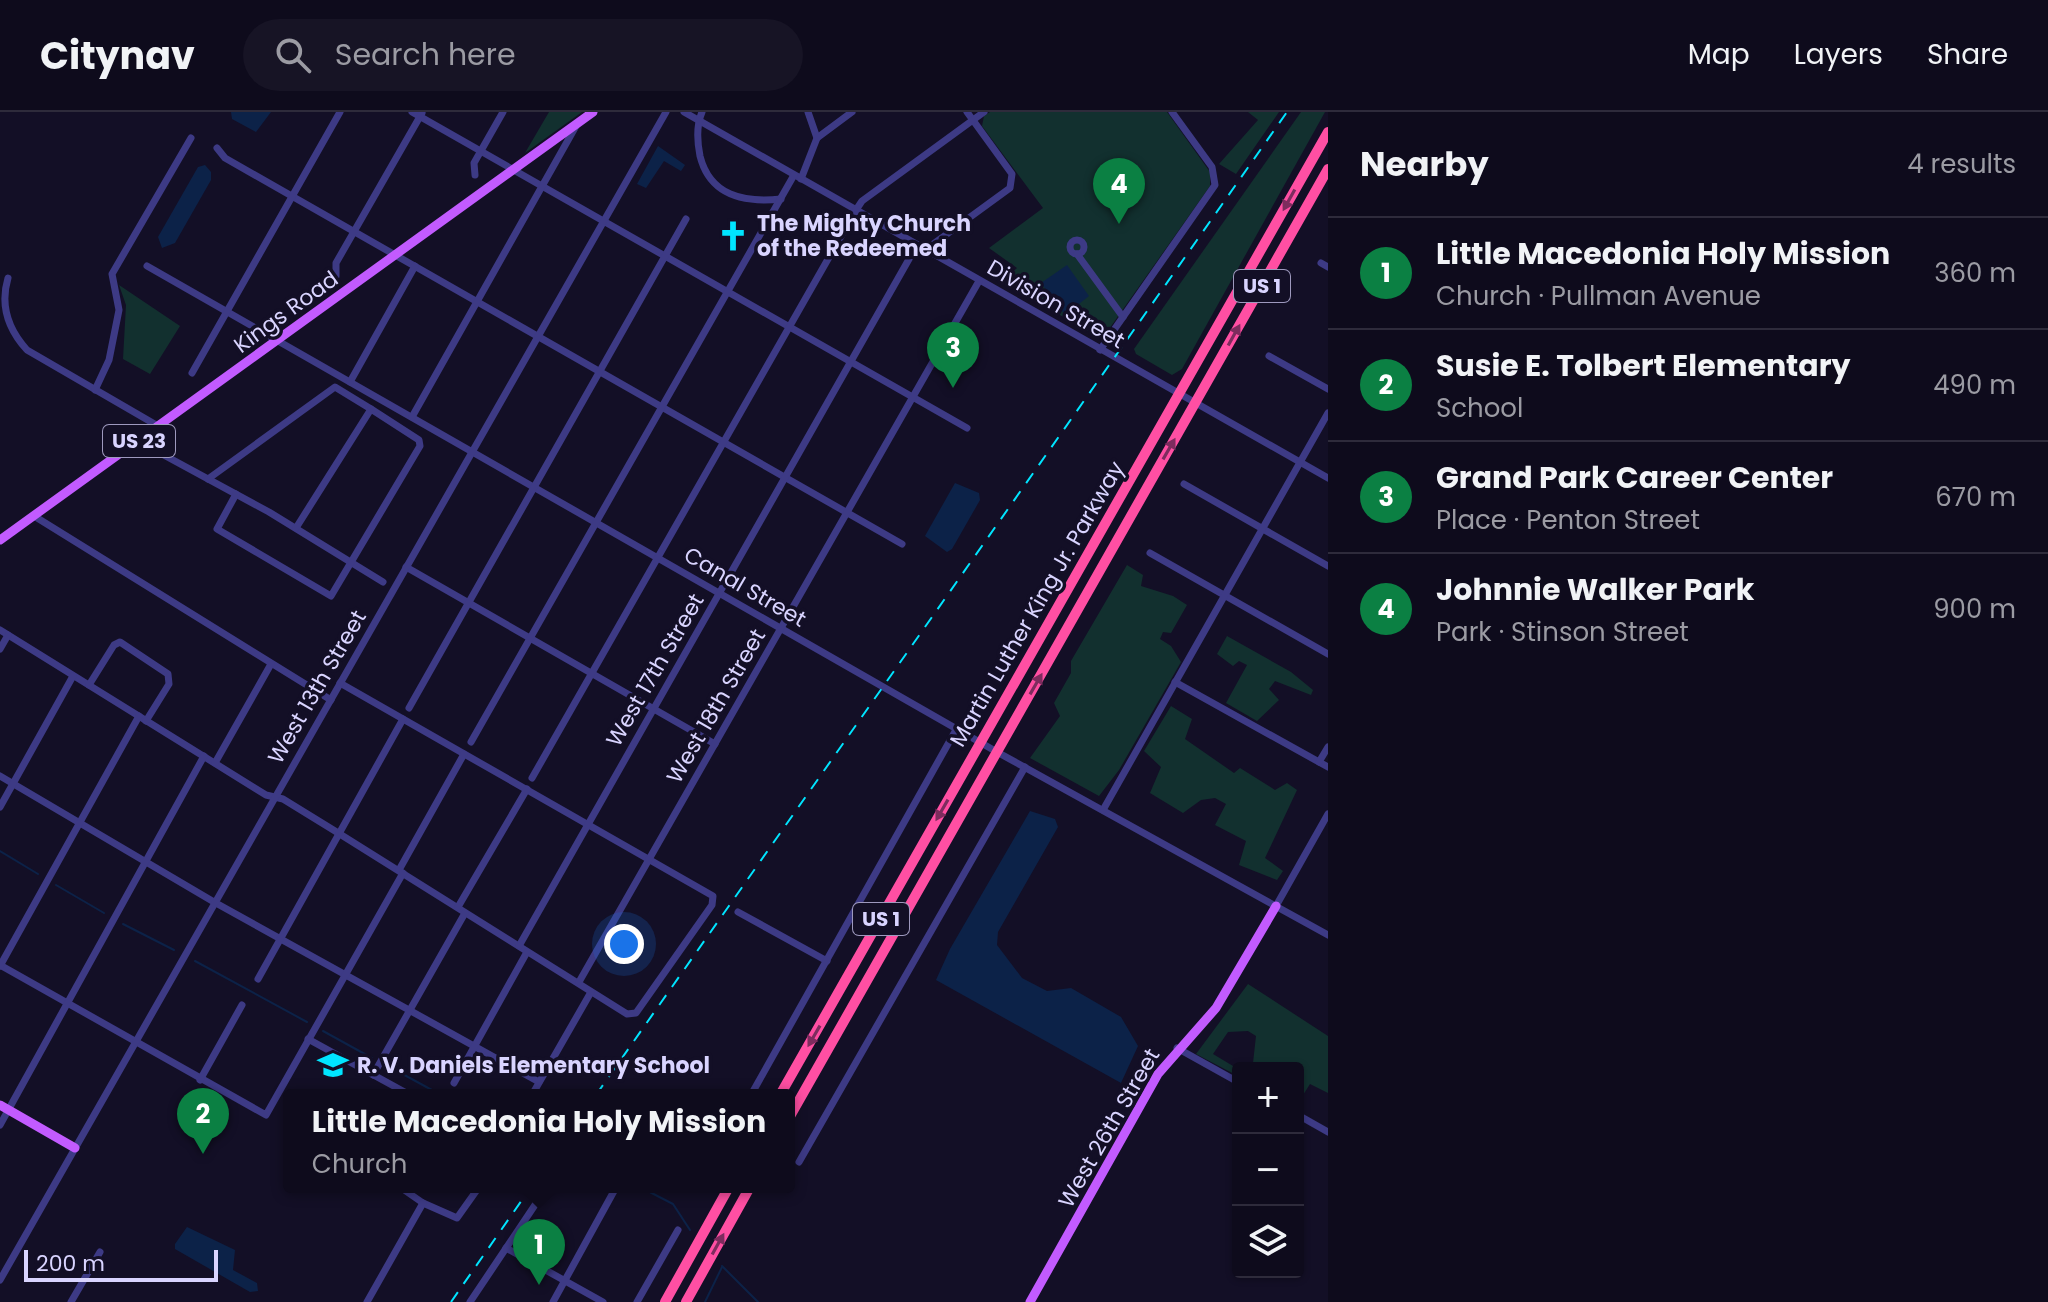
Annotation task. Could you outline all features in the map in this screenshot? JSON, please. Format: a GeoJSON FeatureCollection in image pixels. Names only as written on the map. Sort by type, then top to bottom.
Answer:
{"type":"FeatureCollection","features":[{"type":"Feature","properties":{"kind":"highway","name":"Martin Luther King Jr. Parkway"},"geometry":{"type":"LineString","coordinates":[[783,1089],[1328,132]]}},
{"type":"Feature","properties":{"kind":"highway","name":"Martin Luther King Jr. Parkway"},"geometry":{"type":"LineString","coordinates":[[795,1107],[1328,169]]}},
{"type":"Feature","properties":{"kind":"highway"},"geometry":{"type":"LineString","coordinates":[[665,1302],[726,1193]]}},
{"type":"Feature","properties":{"kind":"highway"},"geometry":{"type":"LineString","coordinates":[[686,1302],[747,1193]]}},
{"type":"Feature","properties":{"kind":"main road","name":"Kings Road"},"geometry":{"type":"LineString","coordinates":[[0,540],[593,112]]}},
{"type":"Feature","properties":{"kind":"main road","name":"West 26th Street"},"geometry":{"type":"LineString","coordinates":[[1030,1302],[1158,1074],[1177,1048],[1223,998],[1276,906]]}},
{"type":"Feature","properties":{"kind":"main road"},"geometry":{"type":"LineString","coordinates":[[4,1107],[75,1148]]}},
{"type":"Feature","properties":{"kind":"street"},"geometry":{"type":"LineString","coordinates":[[192,373],[340,112]]}},
{"type":"Feature","properties":{"kind":"street"},"geometry":{"type":"LineString","coordinates":[[475,175],[474,163],[503,112]]}},
{"type":"Feature","properties":{"kind":"street","name":"West 13th Street"},"geometry":{"type":"LineString","coordinates":[[0,1280],[666,112]]}},
{"type":"Feature","properties":{"kind":"street","name":"Division Street"},"geometry":{"type":"LineString","coordinates":[[684,112],[701,116],[798,177],[1328,478]]}},
{"type":"Feature","properties":{"kind":"street"},"geometry":{"type":"LineString","coordinates":[[808,112],[817,138]]}},
{"type":"Feature","properties":{"kind":"street"},"geometry":{"type":"LineString","coordinates":[[471,742],[727,292],[781,199],[798,177],[817,138],[852,112]]}},
{"type":"Feature","properties":{"kind":"street"},"geometry":{"type":"LineString","coordinates":[[925,250],[1010,188],[1013,181],[1012,174],[967,112]]}},
{"type":"Feature","properties":{"kind":"street"},"geometry":{"type":"LineString","coordinates":[[532,778],[862,201],[984,112]]}},
{"type":"Feature","properties":{"kind":"street"},"geometry":{"type":"LineString","coordinates":[[1100,350],[1212,190],[1216,179],[1212,167],[1172,112]]}},
{"type":"Feature","properties":{"kind":"street"},"geometry":{"type":"LineString","coordinates":[[336,276],[336,263],[418,113],[967,428]]}},
{"type":"Feature","properties":{"kind":"street"},"geometry":{"type":"LineString","coordinates":[[701,116],[702,163],[715,185],[747,200],[781,199]]}},
{"type":"Feature","properties":{"kind":"street"},"geometry":{"type":"LineString","coordinates":[[412,417],[577,123]]}},
{"type":"Feature","properties":{"kind":"street"},"geometry":{"type":"LineString","coordinates":[[97,390],[109,360],[119,310],[112,274],[191,138]]}},
{"type":"Feature","properties":{"kind":"street"},"geometry":{"type":"LineString","coordinates":[[217,148],[225,158],[902,544]]}},
{"type":"Feature","properties":{"kind":"street"},"geometry":{"type":"LineString","coordinates":[[409,708],[686,219]]}},
{"type":"Feature","properties":{"kind":"street","name":"West 17th Street"},"geometry":{"type":"LineString","coordinates":[[519,946],[917,245]]}},
{"type":"Feature","properties":{"kind":"street"},"geometry":{"type":"LineString","coordinates":[[1077,254],[1123,317]]}},
{"type":"Feature","properties":{"kind":"street","name":"Canal Street"},"geometry":{"type":"LineString","coordinates":[[147,266],[997,752],[1328,935]]}},
{"type":"Feature","properties":{"kind":"street"},"geometry":{"type":"LineString","coordinates":[[350,382],[415,266]]}},
{"type":"Feature","properties":{"kind":"street"},"geometry":{"type":"LineString","coordinates":[[8,278],[1,293],[1,305],[19,341],[27,350],[158,426]]}},
{"type":"Feature","properties":{"kind":"street","name":"West 18th Street"},"geometry":{"type":"LineString","coordinates":[[579,982],[979,281]]}},
{"type":"Feature","properties":{"kind":"street"},"geometry":{"type":"LineString","coordinates":[[1269,356],[1328,389]]}},
{"type":"Feature","properties":{"kind":"street"},"geometry":{"type":"LineString","coordinates":[[208,479],[335,387],[414,435],[420,446],[331,596],[217,529],[236,494]]}},
{"type":"Feature","properties":{"kind":"street"},"geometry":{"type":"LineString","coordinates":[[296,528],[371,409]]}},
{"type":"Feature","properties":{"kind":"street"},"geometry":{"type":"LineString","coordinates":[[1103,810],[1328,413]]}},
{"type":"Feature","properties":{"kind":"street"},"geometry":{"type":"LineString","coordinates":[[138,441],[296,528],[383,582]]}},
{"type":"Feature","properties":{"kind":"street"},"geometry":{"type":"LineString","coordinates":[[1184,484],[1328,566]]}},
{"type":"Feature","properties":{"kind":"street"},"geometry":{"type":"LineString","coordinates":[[34,516],[331,700]]}},
{"type":"Feature","properties":{"kind":"street"},"geometry":{"type":"LineString","coordinates":[[1150,553],[1328,654]]}},
{"type":"Feature","properties":{"kind":"street"},"geometry":{"type":"LineString","coordinates":[[406,567],[715,744]]}},
{"type":"Feature","properties":{"kind":"street"},"geometry":{"type":"LineString","coordinates":[[0,630],[266,795],[339,833],[632,1015],[714,900],[710,894],[340,683]]}},
{"type":"Feature","properties":{"kind":"street"},"geometry":{"type":"LineString","coordinates":[[0,649],[8,635]]}},
{"type":"Feature","properties":{"kind":"street"},"geometry":{"type":"LineString","coordinates":[[89,685],[114,645],[120,642],[168,674],[169,684],[142,718],[0,965],[266,1115],[464,754]]}},
{"type":"Feature","properties":{"kind":"street"},"geometry":{"type":"LineString","coordinates":[[215,763],[271,664]]}},
{"type":"Feature","properties":{"kind":"street"},"geometry":{"type":"LineString","coordinates":[[0,807],[73,676]]}},
{"type":"Feature","properties":{"kind":"street"},"geometry":{"type":"LineString","coordinates":[[1175,682],[1328,767]]}},
{"type":"Feature","properties":{"kind":"street"},"geometry":{"type":"LineString","coordinates":[[258,979],[403,719]]}},
{"type":"Feature","properties":{"kind":"street"},"geometry":{"type":"LineString","coordinates":[[754,1089],[957,728]]}},
{"type":"Feature","properties":{"kind":"street"},"geometry":{"type":"LineString","coordinates":[[1319,762],[1328,747]]}},
{"type":"Feature","properties":{"kind":"street"},"geometry":{"type":"LineString","coordinates":[[0,1125],[4,1107],[67,1004],[204,756]]}},
{"type":"Feature","properties":{"kind":"street"},"geometry":{"type":"LineString","coordinates":[[799,1162],[1025,767]]}},
{"type":"Feature","properties":{"kind":"street"},"geometry":{"type":"LineString","coordinates":[[0,776],[280,940],[539,1082]]}},
{"type":"Feature","properties":{"kind":"street"},"geometry":{"type":"LineString","coordinates":[[373,1075],[527,789]]}},
{"type":"Feature","properties":{"kind":"street","name":"West 26th Street"},"geometry":{"type":"LineString","coordinates":[[1276,906],[1328,814]]}},
{"type":"Feature","properties":{"kind":"street"},"geometry":{"type":"LineString","coordinates":[[738,912],[827,961]]}},
{"type":"Feature","properties":{"kind":"street"},"geometry":{"type":"LineString","coordinates":[[454,1083],[527,952]]}},
{"type":"Feature","properties":{"kind":"street"},"geometry":{"type":"LineString","coordinates":[[535,1089],[591,992]]}},
{"type":"Feature","properties":{"kind":"street"},"geometry":{"type":"LineString","coordinates":[[200,1080],[242,1005]]}},
{"type":"Feature","properties":{"kind":"street"},"geometry":{"type":"LineString","coordinates":[[308,1039],[399,1089]]}},
{"type":"Feature","properties":{"kind":"street"},"geometry":{"type":"LineString","coordinates":[[1177,1048],[1232,1079]]}},
{"type":"Feature","properties":{"kind":"street"},"geometry":{"type":"LineString","coordinates":[[1304,1118],[1328,1132]]}},
{"type":"Feature","properties":{"kind":"street"},"geometry":{"type":"LineString","coordinates":[[409,1193],[457,1218],[475,1193]]}},
{"type":"Feature","properties":{"kind":"street"},"geometry":{"type":"LineString","coordinates":[[470,1302],[543,1193]]}},
{"type":"Feature","properties":{"kind":"street"},"geometry":{"type":"LineString","coordinates":[[553,1302],[613,1193]]}},
{"type":"Feature","properties":{"kind":"street"},"geometry":{"type":"LineString","coordinates":[[367,1302],[423,1203]]}},
{"type":"Feature","properties":{"kind":"street"},"geometry":{"type":"LineString","coordinates":[[637,1302],[678,1230]]}},
{"type":"Feature","properties":{"kind":"street"},"geometry":{"type":"LineString","coordinates":[[506,1248],[603,1302]]}},
{"type":"Feature","properties":{"kind":"street"},"geometry":{"type":"LineString","coordinates":[[71,1302],[100,1252]]}},
{"type":"Feature","properties":{"kind":"green space"},"geometry":{"type":"Polygon","coordinates":[[[549,112],[582,112],[525,153],[549,112]]]}},
{"type":"Feature","properties":{"kind":"green space"},"geometry":{"type":"Polygon","coordinates":[[[990,112],[1167,112],[1210,172],[1210,186],[1102,339],[1002,282],[1017,268],[989,248],[1043,208],[982,126],[984,116],[990,112]]]}},
{"type":"Feature","properties":{"kind":"green space"},"geometry":{"type":"Polygon","coordinates":[[[1248,112],[1279,112],[1236,174],[1219,164],[1258,120],[1248,112]]]}},
{"type":"Feature","properties":{"kind":"green space"},"geometry":{"type":"Polygon","coordinates":[[[1301,112],[1325,112],[1182,369],[1172,375],[1136,354],[1134,349],[1301,112]]]}},
{"type":"Feature","properties":{"kind":"green space"},"geometry":{"type":"Polygon","coordinates":[[[119,285],[180,326],[150,374],[123,359],[126,305],[119,285]]]}},
{"type":"Feature","properties":{"kind":"green space"},"geometry":{"type":"Polygon","coordinates":[[[1127,565],[1143,575],[1141,586],[1173,596],[1187,605],[1171,633],[1163,632],[1160,639],[1171,646],[1181,662],[1119,770],[1099,796],[1030,758],[1060,716],[1054,703],[1071,673],[1071,661],[1127,565]]]}},
{"type":"Feature","properties":{"kind":"green space"},"geometry":{"type":"Polygon","coordinates":[[[1227,636],[1291,672],[1313,690],[1311,695],[1275,681],[1269,689],[1279,700],[1257,721],[1226,703],[1247,665],[1239,661],[1233,666],[1217,654],[1227,636]]]}},
{"type":"Feature","properties":{"kind":"green space"},"geometry":{"type":"Polygon","coordinates":[[[1171,706],[1192,719],[1185,739],[1234,773],[1240,768],[1275,790],[1287,783],[1297,790],[1265,858],[1283,871],[1277,880],[1239,865],[1246,841],[1215,825],[1226,804],[1215,798],[1201,800],[1183,813],[1150,793],[1161,767],[1144,751],[1171,706]]]}},
{"type":"Feature","properties":{"kind":"green space"},"geometry":{"type":"Polygon","coordinates":[[[1248,984],[1328,1036],[1328,1093],[1310,1084],[1304,1094],[1304,1062],[1253,1062],[1256,1036],[1248,1031],[1228,1032],[1213,1054],[1232,1065],[1232,1073],[1196,1054],[1248,984]]]}},
{"type":"Feature","properties":{"kind":"water"},"geometry":{"type":"Polygon","coordinates":[[[231,112],[271,112],[256,132],[232,119],[231,112]]]}},
{"type":"Feature","properties":{"kind":"water"},"geometry":{"type":"Polygon","coordinates":[[[658,146],[685,165],[681,171],[664,161],[646,188],[637,184],[658,146]]]}},
{"type":"Feature","properties":{"kind":"water"},"geometry":{"type":"Polygon","coordinates":[[[205,165],[211,172],[211,180],[175,243],[162,248],[158,237],[198,167],[205,165]]]}},
{"type":"Feature","properties":{"kind":"water"},"geometry":{"type":"Polygon","coordinates":[[[1067,265],[1089,296],[1065,315],[1041,283],[1067,265]]]}},
{"type":"Feature","properties":{"kind":"water"},"geometry":{"type":"Polygon","coordinates":[[[955,483],[979,493],[980,500],[952,549],[947,552],[925,536],[955,483]]]}},
{"type":"Feature","properties":{"kind":"water"},"geometry":{"type":"Polygon","coordinates":[[[1030,811],[1055,819],[1058,827],[998,932],[997,945],[1022,978],[1047,991],[1071,988],[1121,1017],[1138,1046],[1121,1083],[936,980],[950,949],[1030,811]]]}},
{"type":"Feature","properties":{"kind":"water"},"geometry":{"type":"Polygon","coordinates":[[[187,1227],[235,1250],[233,1270],[257,1283],[258,1291],[250,1292],[175,1249],[187,1227]]]}},
{"type":"Feature","properties":{"kind":"waterway"},"geometry":{"type":"LineString","coordinates":[[0,851],[38,874]]}},
{"type":"Feature","properties":{"kind":"waterway"},"geometry":{"type":"LineString","coordinates":[[56,885],[104,913]]}},
{"type":"Feature","properties":{"kind":"waterway"},"geometry":{"type":"LineString","coordinates":[[123,924],[174,950]]}},
{"type":"Feature","properties":{"kind":"waterway"},"geometry":{"type":"LineString","coordinates":[[195,961],[307,1022]]}},
{"type":"Feature","properties":{"kind":"waterway"},"geometry":{"type":"LineString","coordinates":[[323,1031],[372,1058]]}},
{"type":"Feature","properties":{"kind":"waterway"},"geometry":{"type":"LineString","coordinates":[[388,1066],[430,1089]]}},
{"type":"Feature","properties":{"kind":"waterway"},"geometry":{"type":"LineString","coordinates":[[652,1193],[673,1204],[690,1230]]}},
{"type":"Feature","properties":{"kind":"waterway"},"geometry":{"type":"LineString","coordinates":[[722,1266],[758,1302]]}},
{"type":"Feature","properties":{"kind":"waterway"},"geometry":{"type":"LineString","coordinates":[[705,1302],[722,1267]]}},
{"type":"Feature","properties":{"kind":"railway"},"geometry":{"type":"LineString","coordinates":[[600,1089],[1287,112]]}},
{"type":"Feature","properties":{"kind":"railway"},"geometry":{"type":"LineString","coordinates":[[451,1302],[527,1193]]}},
{"type":"Feature","properties":{"kind":"place","name":"Johnnie Walker Park"},"geometry":{"type":"Point","coordinates":[1119,224]}},
{"type":"Feature","properties":{"kind":"place","name":"The Mighty Church of the Redeemed"},"geometry":{"type":"Point","coordinates":[733,236]}},
{"type":"Feature","properties":{"kind":"place","name":"Grand Park Career Center"},"geometry":{"type":"Point","coordinates":[953,388]}},
{"type":"Feature","properties":{"kind":"place","name":"R. V. Daniels Elementary School"},"geometry":{"type":"Point","coordinates":[333,1065]}},
{"type":"Feature","properties":{"kind":"place","name":"Susie E. Tolbert Elementary"},"geometry":{"type":"Point","coordinates":[203,1154]}},
{"type":"Feature","properties":{"kind":"place","name":"Little Macedonia Holy Mission"},"geometry":{"type":"Point","coordinates":[539,1285]}}]}
